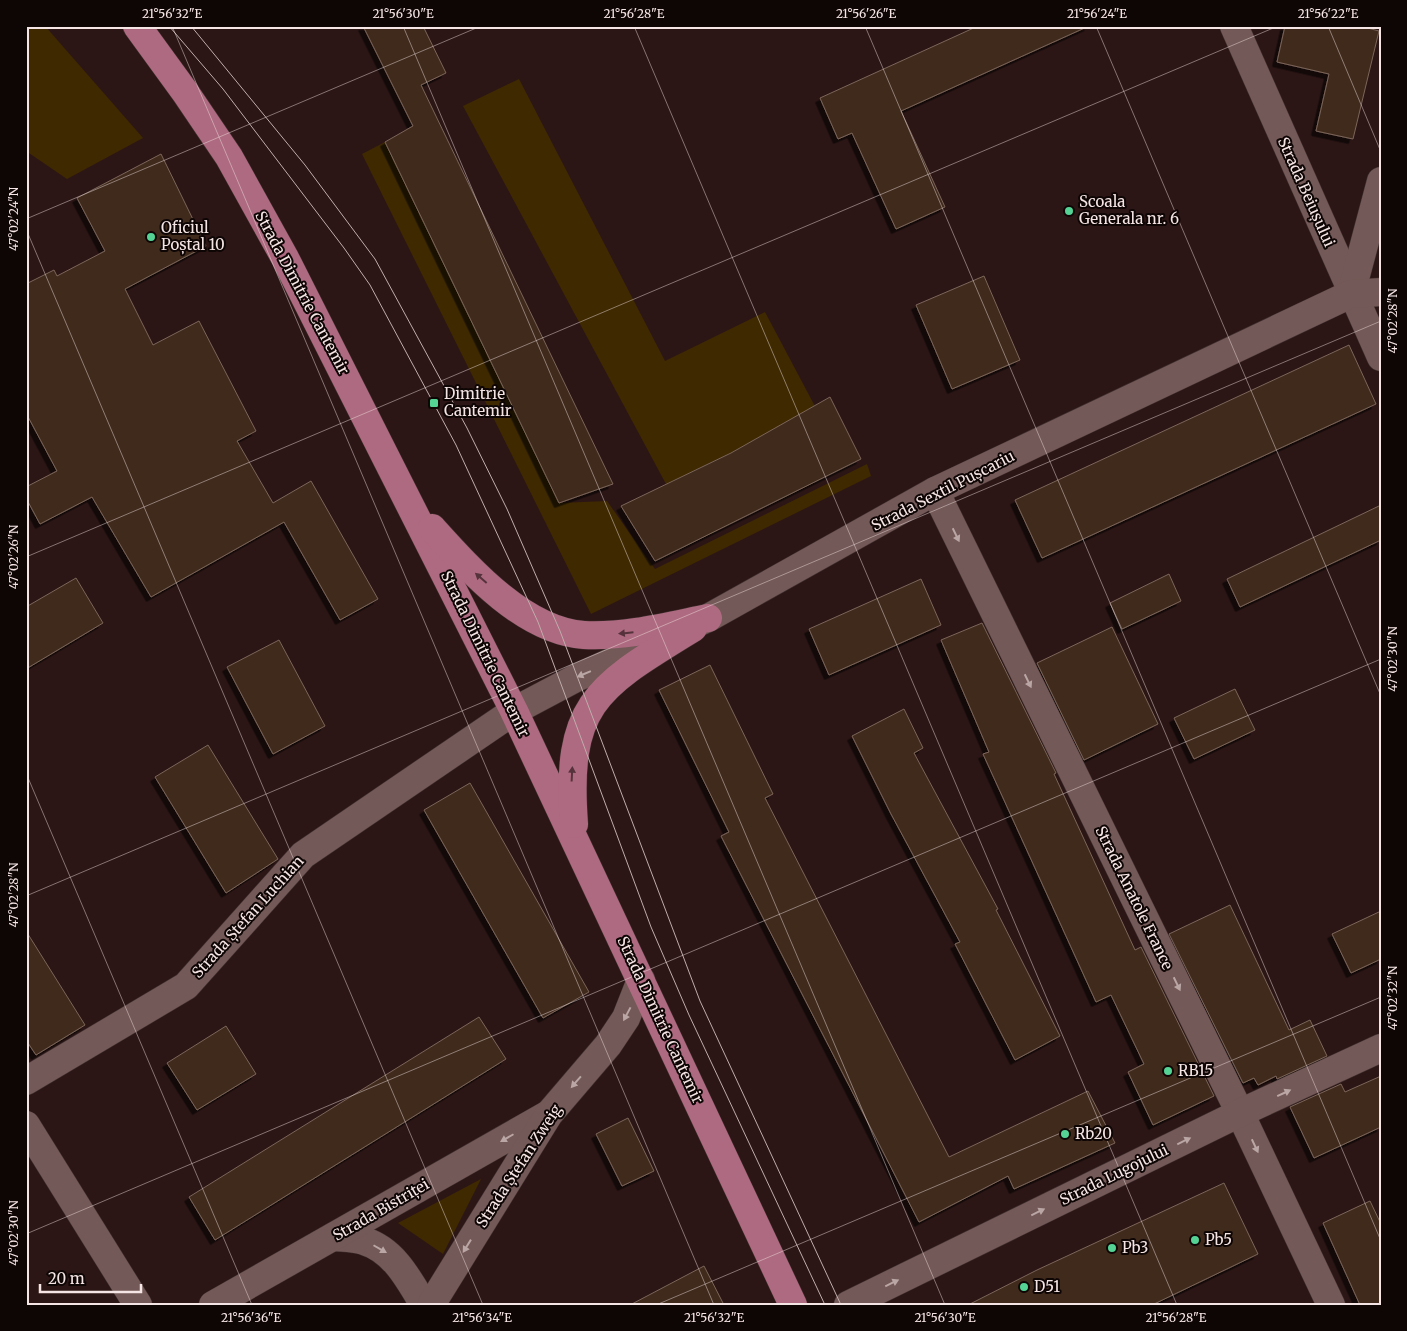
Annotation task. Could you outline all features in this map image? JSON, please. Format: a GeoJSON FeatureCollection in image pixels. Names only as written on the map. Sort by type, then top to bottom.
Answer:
{"type":"FeatureCollection","features":[{"type":"Feature","properties":{"kind":"main road","name":"Strada Dimitrie Cantemir"},"geometry":{"type":"LineString","coordinates":[[137,26],[229,157],[290,267],[514,711],[793,1305]]}},
{"type":"Feature","properties":{"kind":"main road"},"geometry":{"type":"LineString","coordinates":[[408,501],[466,566],[500,595],[546,625],[583,635],[604,635],[654,629],[708,618]]}},
{"type":"Feature","properties":{"kind":"main road"},"geometry":{"type":"LineString","coordinates":[[575,841],[571,786],[572,759],[589,707],[603,689],[625,671],[708,618]]}},
{"type":"Feature","properties":{"kind":"street","name":"Strada Beiușului"},"geometry":{"type":"LineString","coordinates":[[1234,26],[1351,294],[1381,357]]}},
{"type":"Feature","properties":{"kind":"street"},"geometry":{"type":"LineString","coordinates":[[1351,294],[1381,181]]}},
{"type":"Feature","properties":{"kind":"street","name":"Strada Sextil Pușcariu"},"geometry":{"type":"LineString","coordinates":[[514,711],[578,677],[708,618],[936,491],[1351,294],[1381,292]]}},
{"type":"Feature","properties":{"kind":"street","name":"Strada Anatole France"},"geometry":{"type":"LineString","coordinates":[[936,491],[1240,1114],[1331,1305]]}},
{"type":"Feature","properties":{"kind":"street","name":"Strada Ștefan Luchian"},"geometry":{"type":"LineString","coordinates":[[26,1081],[186,986],[303,855],[514,711]]}},
{"type":"Feature","properties":{"kind":"street","name":"Strada Ștefan Zweig"},"geometry":{"type":"LineString","coordinates":[[431,1305],[549,1114],[608,1045],[626,1018],[641,980]]}},
{"type":"Feature","properties":{"kind":"street","name":"Strada Lugojului"},"geometry":{"type":"LineString","coordinates":[[848,1305],[1240,1114],[1381,1048]]}},
{"type":"Feature","properties":{"kind":"street","name":"Strada Bistriței"},"geometry":{"type":"LineString","coordinates":[[213,1305],[549,1114]]}},
{"type":"Feature","properties":{"kind":"street"},"geometry":{"type":"LineString","coordinates":[[26,1126],[138,1305]]}},
{"type":"Feature","properties":{"kind":"street"},"geometry":{"type":"LineString","coordinates":[[333,1237],[364,1241],[383,1250],[397,1263],[424,1305]]}},
{"type":"Feature","properties":{"kind":"shaded area"},"geometry":{"type":"Polygon","coordinates":[[[26,26],[45,26],[143,138],[67,179],[26,151],[26,26]]]}},
{"type":"Feature","properties":{"kind":"shaded area"},"geometry":{"type":"Polygon","coordinates":[[[519,79],[665,361],[765,312],[818,412],[666,484],[463,106],[519,79]]]}},
{"type":"Feature","properties":{"kind":"shaded area"},"geometry":{"type":"Polygon","coordinates":[[[385,142],[559,503],[607,501],[655,569],[867,464],[871,476],[591,614],[362,154],[385,142]]]}},
{"type":"Feature","properties":{"kind":"shaded area"},"geometry":{"type":"Polygon","coordinates":[[[481,1179],[443,1254],[398,1223],[481,1179]]]}},
{"type":"Feature","properties":{"kind":"building"},"geometry":{"type":"Polygon","coordinates":[[[363,26],[423,26],[446,73],[421,85],[613,484],[559,503],[385,142],[413,126],[363,26]]]}},
{"type":"Feature","properties":{"kind":"building"},"geometry":{"type":"Polygon","coordinates":[[[978,26],[1089,26],[901,111],[945,207],[896,229],[852,133],[838,139],[820,98],[978,26]]]}},
{"type":"Feature","properties":{"kind":"building"},"geometry":{"type":"Polygon","coordinates":[[[1285,26],[1360,26],[1379,31],[1353,139],[1316,131],[1329,74],[1277,62],[1285,26]]]}},
{"type":"Feature","properties":{"kind":"building"},"geometry":{"type":"Polygon","coordinates":[[[161,154],[206,246],[125,289],[153,345],[199,321],[256,431],[237,441],[273,503],[311,481],[378,599],[340,620],[284,522],[151,597],[92,497],[40,524],[26,498],[26,487],[57,471],[26,413],[26,284],[54,270],[57,276],[105,251],[77,198],[161,154]]]}},
{"type":"Feature","properties":{"kind":"building"},"geometry":{"type":"Polygon","coordinates":[[[984,276],[1020,360],[952,389],[916,305],[984,276]]]}},
{"type":"Feature","properties":{"kind":"building"},"geometry":{"type":"Polygon","coordinates":[[[1349,345],[1376,404],[1042,558],[1015,500],[1349,345]]]}},
{"type":"Feature","properties":{"kind":"building"},"geometry":{"type":"Polygon","coordinates":[[[830,397],[861,459],[655,561],[621,506],[731,453],[830,397]]]}},
{"type":"Feature","properties":{"kind":"building"},"geometry":{"type":"Polygon","coordinates":[[[1381,505],[1381,540],[1240,607],[1227,579],[1381,505]]]}},
{"type":"Feature","properties":{"kind":"building"},"geometry":{"type":"Polygon","coordinates":[[[1169,574],[1181,601],[1122,629],[1110,603],[1169,574]]]}},
{"type":"Feature","properties":{"kind":"building"},"geometry":{"type":"Polygon","coordinates":[[[76,578],[103,623],[26,669],[26,607],[76,578]]]}},
{"type":"Feature","properties":{"kind":"building"},"geometry":{"type":"Polygon","coordinates":[[[921,579],[941,625],[829,675],[809,629],[921,579]]]}},
{"type":"Feature","properties":{"kind":"building"},"geometry":{"type":"Polygon","coordinates":[[[982,623],[1056,773],[1054,774],[1135,950],[1141,947],[1214,1096],[1153,1125],[1128,1072],[1144,1064],[1111,995],[1096,1002],[983,754],[989,752],[941,640],[982,623]]]}},
{"type":"Feature","properties":{"kind":"building"},"geometry":{"type":"Polygon","coordinates":[[[1112,627],[1158,724],[1084,760],[1037,663],[1112,627]]]}},
{"type":"Feature","properties":{"kind":"building"},"geometry":{"type":"Polygon","coordinates":[[[279,640],[325,726],[273,754],[227,667],[279,640]]]}},
{"type":"Feature","properties":{"kind":"building"},"geometry":{"type":"Polygon","coordinates":[[[710,665],[773,794],[765,798],[949,1157],[1088,1091],[1115,1143],[1014,1189],[1008,1176],[919,1222],[721,836],[729,832],[659,690],[710,665]]]}},
{"type":"Feature","properties":{"kind":"building"},"geometry":{"type":"Polygon","coordinates":[[[1235,689],[1255,730],[1194,759],[1174,718],[1235,689]]]}},
{"type":"Feature","properties":{"kind":"building"},"geometry":{"type":"Polygon","coordinates":[[[904,709],[923,748],[914,753],[998,909],[996,910],[1060,1036],[1015,1060],[955,944],[960,942],[891,814],[852,736],[904,709]]]}},
{"type":"Feature","properties":{"kind":"building"},"geometry":{"type":"Polygon","coordinates":[[[208,745],[278,859],[226,893],[155,777],[208,745]]]}},
{"type":"Feature","properties":{"kind":"building"},"geometry":{"type":"Polygon","coordinates":[[[470,783],[589,992],[543,1018],[424,810],[470,783]]]}},
{"type":"Feature","properties":{"kind":"building"},"geometry":{"type":"Polygon","coordinates":[[[1230,905],[1289,1030],[1310,1020],[1327,1056],[1277,1079],[1276,1076],[1258,1085],[1254,1078],[1243,1083],[1169,934],[1230,905]]]}},
{"type":"Feature","properties":{"kind":"building"},"geometry":{"type":"Polygon","coordinates":[[[1381,911],[1381,959],[1351,973],[1332,934],[1381,911]]]}},
{"type":"Feature","properties":{"kind":"building"},"geometry":{"type":"Polygon","coordinates":[[[26,931],[85,1025],[36,1055],[26,1040],[26,931]]]}},
{"type":"Feature","properties":{"kind":"building"},"geometry":{"type":"Polygon","coordinates":[[[479,1017],[506,1059],[215,1240],[189,1197],[479,1017]]]}},
{"type":"Feature","properties":{"kind":"building"},"geometry":{"type":"Polygon","coordinates":[[[226,1026],[256,1074],[197,1110],[167,1063],[226,1026]]]}},
{"type":"Feature","properties":{"kind":"building"},"geometry":{"type":"Polygon","coordinates":[[[1381,1076],[1381,1127],[1314,1158],[1290,1107],[1341,1084],[1345,1092],[1381,1076]]]}},
{"type":"Feature","properties":{"kind":"building"},"geometry":{"type":"Polygon","coordinates":[[[628,1118],[654,1171],[622,1186],[596,1134],[628,1118]]]}},
{"type":"Feature","properties":{"kind":"building"},"geometry":{"type":"Polygon","coordinates":[[[1224,1183],[1258,1254],[1152,1305],[968,1305],[1037,1270],[1224,1183]]]}},
{"type":"Feature","properties":{"kind":"building"},"geometry":{"type":"Polygon","coordinates":[[[1370,1201],[1381,1224],[1381,1305],[1360,1305],[1323,1223],[1370,1201]]]}},
{"type":"Feature","properties":{"kind":"building"},"geometry":{"type":"Polygon","coordinates":[[[704,1266],[724,1305],[630,1305],[704,1266]]]}},
{"type":"Feature","properties":{"kind":"tram line"},"geometry":{"type":"LineString","coordinates":[[169,26],[223,89],[370,285],[456,445],[538,622],[651,927],[689,1015],[825,1305]]}},
{"type":"Feature","properties":{"kind":"tram line"},"geometry":{"type":"LineString","coordinates":[[191,26],[305,165],[375,259],[467,428],[507,509],[560,631],[700,1001],[841,1305]]}},
{"type":"Feature","properties":{"kind":"place","name":"Scoala Generala nr. 6"},"geometry":{"type":"Point","coordinates":[1069,211]}},
{"type":"Feature","properties":{"kind":"place","name":"Oficiul Poștal 10"},"geometry":{"type":"Point","coordinates":[151,237]}},
{"type":"Feature","properties":{"kind":"place","name":"Dimitrie Cantemir"},"geometry":{"type":"Point","coordinates":[434,403]}},
{"type":"Feature","properties":{"kind":"place","name":"RB15"},"geometry":{"type":"Point","coordinates":[1168,1071]}},
{"type":"Feature","properties":{"kind":"place","name":"Rb20"},"geometry":{"type":"Point","coordinates":[1065,1134]}},
{"type":"Feature","properties":{"kind":"place","name":"Pb5"},"geometry":{"type":"Point","coordinates":[1195,1240]}},
{"type":"Feature","properties":{"kind":"place","name":"Pb3"},"geometry":{"type":"Point","coordinates":[1112,1248]}},
{"type":"Feature","properties":{"kind":"place","name":"D51"},"geometry":{"type":"Point","coordinates":[1024,1287]}}]}
